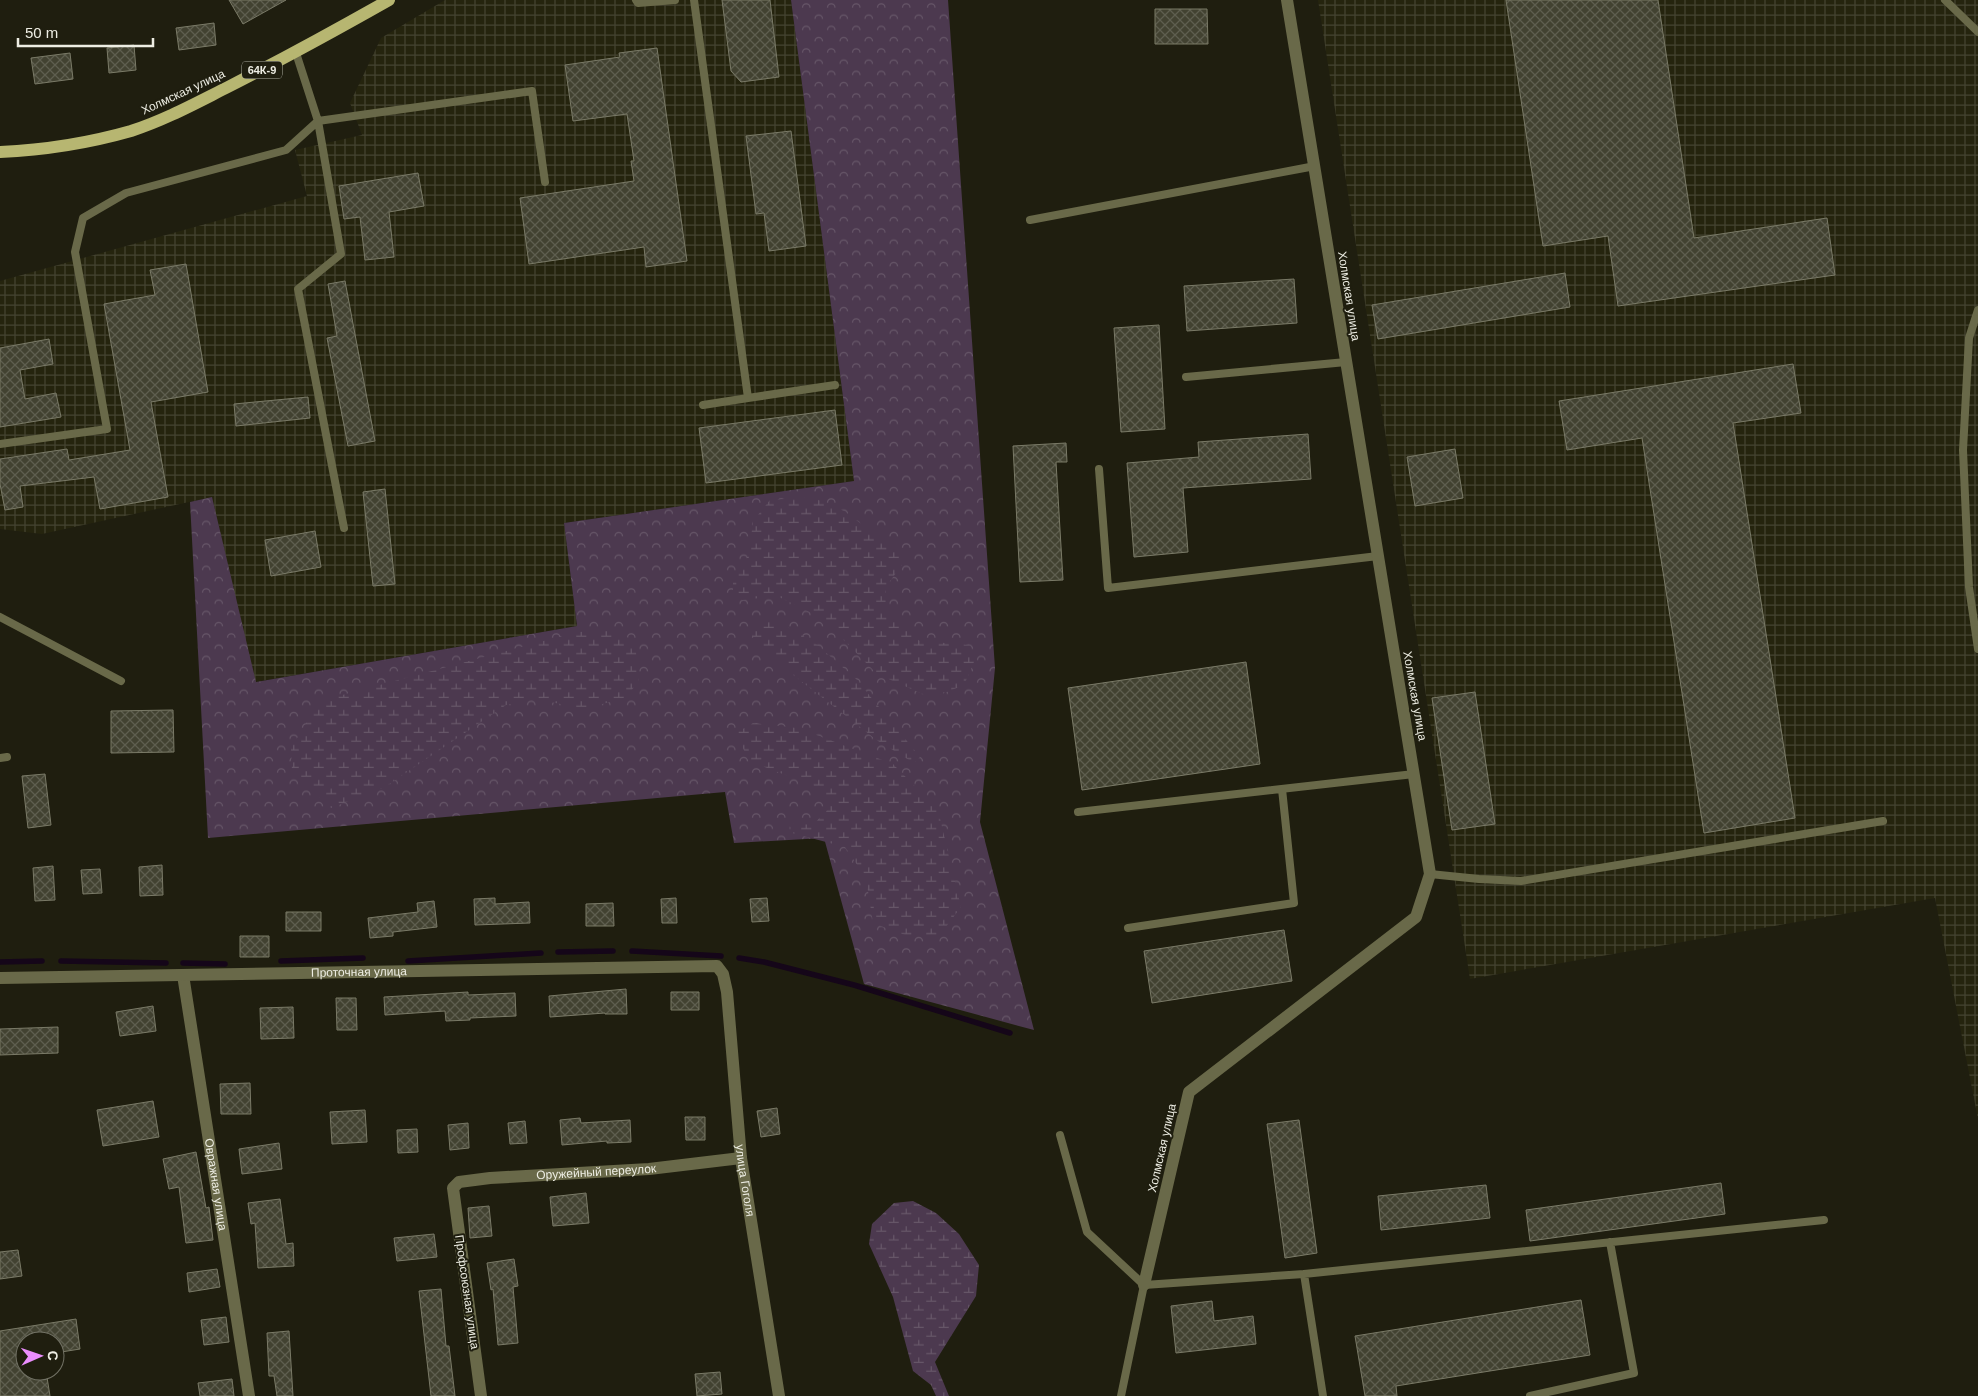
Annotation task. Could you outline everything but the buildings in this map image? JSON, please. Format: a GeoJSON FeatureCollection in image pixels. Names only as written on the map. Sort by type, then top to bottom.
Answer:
{"type":"FeatureCollection","features":[{"type":"Feature","properties":{"kind":"main road","name":"Холмская улица"},"geometry":{"type":"LineString","coordinates":[[0,152],[37,150],[130,131],[170,117],[296,53],[389,0]]}},
{"type":"Feature","properties":{"kind":"street","name":"Холмская улица"},"geometry":{"type":"LineString","coordinates":[[1144,1285],[1190,1092],[1416,916],[1430,874],[1288,0]]}},
{"type":"Feature","properties":{"kind":"street","name":"Проточная улица"},"geometry":{"type":"LineString","coordinates":[[0,978],[717,966]]}},
{"type":"Feature","properties":{"kind":"street","name":"улица Гоголя"},"geometry":{"type":"LineString","coordinates":[[717,966],[723,974],[727,992],[741,1158],[779,1396]]}},
{"type":"Feature","properties":{"kind":"street","name":"Овражная улица"},"geometry":{"type":"LineString","coordinates":[[183,975],[249,1396]]}},
{"type":"Feature","properties":{"kind":"street","name":"Оружейный переулок"},"geometry":{"type":"LineString","coordinates":[[453,1188],[459,1182],[490,1178],[649,1168],[741,1158]]}},
{"type":"Feature","properties":{"kind":"street","name":"Профсоюзная улица"},"geometry":{"type":"LineString","coordinates":[[453,1188],[481,1396]]}},
{"type":"Feature","properties":{"kind":"lane"},"geometry":{"type":"LineString","coordinates":[[636,0],[638,3],[675,0]]}},
{"type":"Feature","properties":{"kind":"lane"},"geometry":{"type":"LineString","coordinates":[[694,0],[748,398]]}},
{"type":"Feature","properties":{"kind":"lane"},"geometry":{"type":"LineString","coordinates":[[1945,0],[1978,32]]}},
{"type":"Feature","properties":{"kind":"lane"},"geometry":{"type":"LineString","coordinates":[[296,53],[318,121],[341,254],[298,289],[344,528]]}},
{"type":"Feature","properties":{"kind":"lane"},"geometry":{"type":"LineString","coordinates":[[0,444],[107,429],[75,252],[83,218],[126,193],[286,150],[318,121],[532,91],[545,182]]}},
{"type":"Feature","properties":{"kind":"lane"},"geometry":{"type":"LineString","coordinates":[[1030,220],[1315,166]]}},
{"type":"Feature","properties":{"kind":"lane"},"geometry":{"type":"LineString","coordinates":[[1978,310],[1968,338],[1963,450],[1969,587],[1978,649]]}},
{"type":"Feature","properties":{"kind":"lane"},"geometry":{"type":"LineString","coordinates":[[1186,377],[1346,362]]}},
{"type":"Feature","properties":{"kind":"lane"},"geometry":{"type":"LineString","coordinates":[[703,405],[835,386]]}},
{"type":"Feature","properties":{"kind":"lane"},"geometry":{"type":"LineString","coordinates":[[1099,469],[1108,588],[1378,556]]}},
{"type":"Feature","properties":{"kind":"lane"},"geometry":{"type":"LineString","coordinates":[[0,617],[121,681]]}},
{"type":"Feature","properties":{"kind":"lane"},"geometry":{"type":"LineString","coordinates":[[1078,812],[1414,774]]}},
{"type":"Feature","properties":{"kind":"lane"},"geometry":{"type":"LineString","coordinates":[[1128,928],[1294,903],[1282,789]]}},
{"type":"Feature","properties":{"kind":"lane"},"geometry":{"type":"LineString","coordinates":[[1430,874],[1479,880],[1521,881],[1883,822]]}},
{"type":"Feature","properties":{"kind":"lane"},"geometry":{"type":"LineString","coordinates":[[1060,1135],[1087,1232],[1144,1285],[1304,1274],[1824,1220]]}},
{"type":"Feature","properties":{"kind":"lane"},"geometry":{"type":"LineString","coordinates":[[1530,1396],[1634,1373],[1610,1242]]}},
{"type":"Feature","properties":{"kind":"lane"},"geometry":{"type":"LineString","coordinates":[[1304,1274],[1322,1396]]}},
{"type":"Feature","properties":{"kind":"lane"},"geometry":{"type":"LineString","coordinates":[[1121,1396],[1144,1285]]}},
{"type":"Feature","properties":{"kind":"shaded area"},"geometry":{"type":"Polygon","coordinates":[[[445,0],[791,0],[854,481],[564,523],[577,626],[255,682],[212,497],[42,534],[0,529],[0,281],[307,196],[295,150],[362,135],[350,103],[381,38],[445,0]]]}},
{"type":"Feature","properties":{"kind":"shaded area"},"geometry":{"type":"Polygon","coordinates":[[[1318,0],[1978,0],[1978,1119],[1935,898],[1470,979],[1318,0]]]}},
{"type":"Feature","properties":{"kind":"green space"},"geometry":{"type":"Polygon","coordinates":[[[791,0],[948,0],[995,668],[980,822],[1034,1030],[864,984],[824,838],[734,843],[725,792],[208,838],[190,502],[212,497],[256,682],[577,626],[564,523],[854,481],[791,0]]]}},
{"type":"Feature","properties":{"kind":"green space"},"geometry":{"type":"Polygon","coordinates":[[[812,497],[844,511],[907,558],[885,588],[886,613],[920,641],[970,645],[975,660],[964,685],[932,698],[877,674],[822,618],[777,596],[742,600],[733,593],[733,579],[749,554],[753,521],[770,500],[812,497]]]}},
{"type":"Feature","properties":{"kind":"green space"},"geometry":{"type":"Polygon","coordinates":[[[760,621],[777,621],[815,643],[856,679],[920,757],[914,763],[878,741],[765,653],[751,634],[760,621]]]}},
{"type":"Feature","properties":{"kind":"green space"},"geometry":{"type":"Polygon","coordinates":[[[607,631],[635,640],[639,680],[627,697],[585,709],[536,699],[506,705],[385,787],[331,808],[292,771],[291,748],[320,701],[577,632],[607,631]]]}},
{"type":"Feature","properties":{"kind":"green space"},"geometry":{"type":"Polygon","coordinates":[[[753,723],[798,728],[893,764],[938,810],[961,907],[939,936],[905,935],[873,923],[866,878],[845,847],[792,833],[789,823],[813,825],[828,809],[822,789],[749,761],[736,733],[753,723]]]}},
{"type":"Feature","properties":{"kind":"green space"},"geometry":{"type":"Polygon","coordinates":[[[913,1201],[936,1213],[959,1234],[979,1265],[976,1296],[935,1362],[949,1396],[936,1396],[931,1385],[913,1371],[893,1297],[869,1244],[872,1224],[894,1203],[913,1201]]]}},
{"type":"Feature","properties":{"kind":"waterway"},"geometry":{"type":"LineString","coordinates":[[558,952],[613,951]]}},
{"type":"Feature","properties":{"kind":"waterway"},"geometry":{"type":"LineString","coordinates":[[632,951],[721,956]]}},
{"type":"Feature","properties":{"kind":"waterway"},"geometry":{"type":"LineString","coordinates":[[408,961],[541,953]]}},
{"type":"Feature","properties":{"kind":"waterway"},"geometry":{"type":"LineString","coordinates":[[281,961],[363,958]]}},
{"type":"Feature","properties":{"kind":"waterway"},"geometry":{"type":"LineString","coordinates":[[739,958],[764,962],[854,985],[1010,1033]]}},
{"type":"Feature","properties":{"kind":"waterway"},"geometry":{"type":"LineString","coordinates":[[0,962],[42,961]]}},
{"type":"Feature","properties":{"kind":"waterway"},"geometry":{"type":"LineString","coordinates":[[61,961],[166,963]]}},
{"type":"Feature","properties":{"kind":"waterway"},"geometry":{"type":"LineString","coordinates":[[183,963],[225,964]]}}]}
